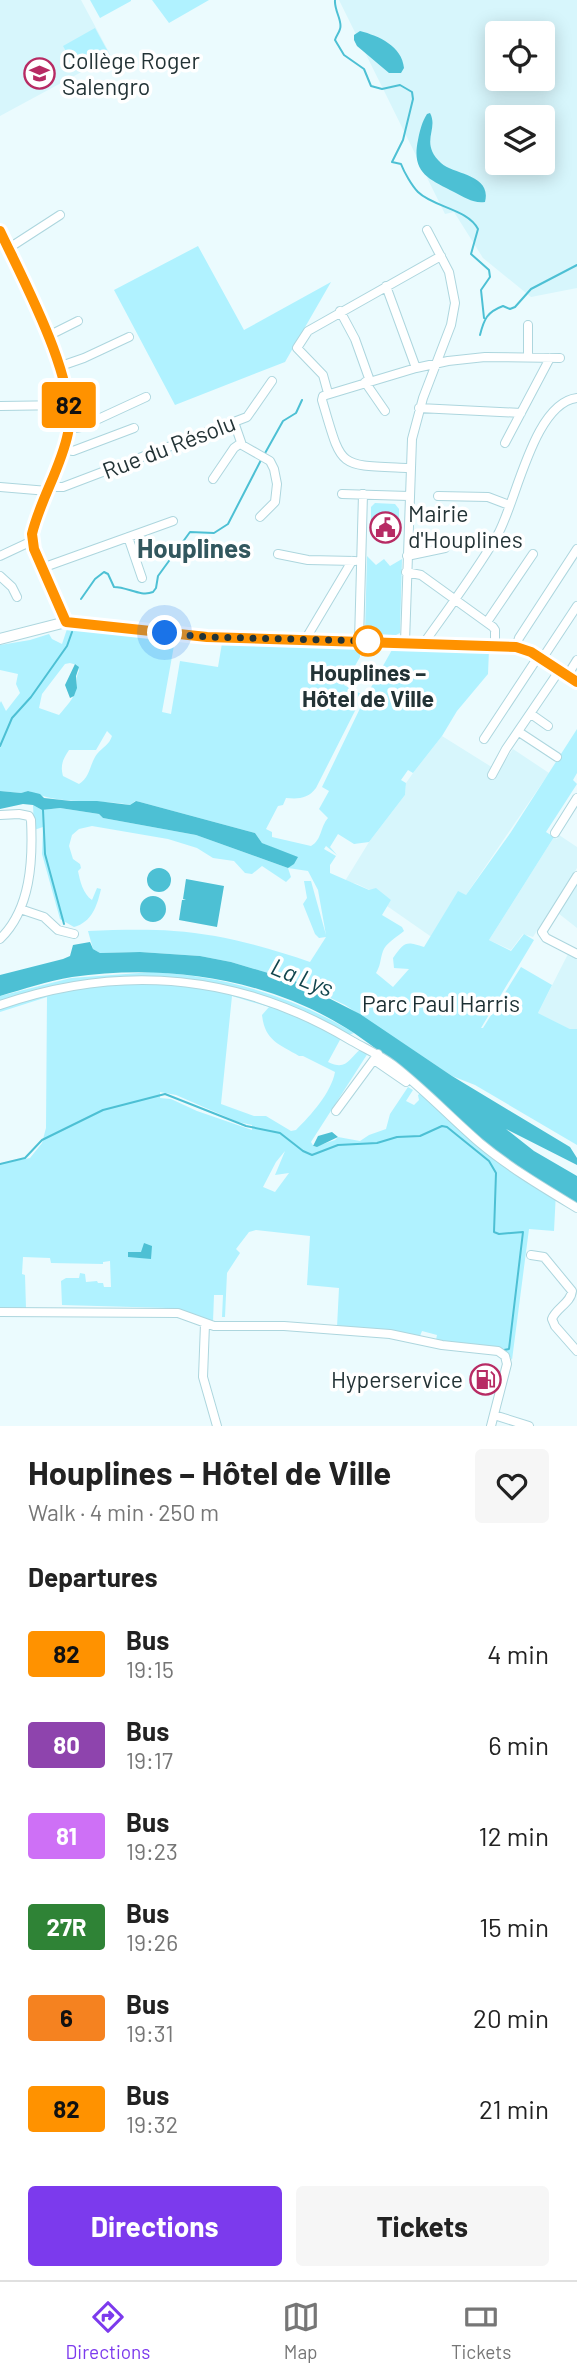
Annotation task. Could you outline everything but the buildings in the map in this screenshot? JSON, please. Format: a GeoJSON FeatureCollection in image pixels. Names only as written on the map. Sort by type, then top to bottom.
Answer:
{"type":"FeatureCollection","features":[{"type":"Feature","properties":{"kind":"main road"},"geometry":{"type":"LineString","coordinates":[[0,639],[66,622],[207,637],[495,645],[516,647],[540,658],[577,682]]}},
{"type":"Feature","properties":{"kind":"street"},"geometry":{"type":"LineString","coordinates":[[9,248],[60,215]]}},
{"type":"Feature","properties":{"kind":"street"},"geometry":{"type":"LineString","coordinates":[[404,642],[412,439],[419,408],[451,325],[455,303],[451,278],[427,230]]}},
{"type":"Feature","properties":{"kind":"street"},"geometry":{"type":"LineString","coordinates":[[0,231],[36,305],[69,405],[69,429],[34,526],[32,541],[66,622]]}},
{"type":"Feature","properties":{"kind":"street"},"geometry":{"type":"LineString","coordinates":[[409,468],[360,467],[345,459],[337,448],[323,375],[297,348],[310,329],[441,256]]}},
{"type":"Feature","properties":{"kind":"street"},"geometry":{"type":"LineString","coordinates":[[386,286],[415,368]]}},
{"type":"Feature","properties":{"kind":"street"},"geometry":{"type":"LineString","coordinates":[[340,311],[355,339],[368,382],[385,411]]}},
{"type":"Feature","properties":{"kind":"street"},"geometry":{"type":"LineString","coordinates":[[48,336],[78,321]]}},
{"type":"Feature","properties":{"kind":"street"},"geometry":{"type":"LineString","coordinates":[[528,325],[528,357]]}},
{"type":"Feature","properties":{"kind":"street"},"geometry":{"type":"LineString","coordinates":[[58,367],[129,337]]}},
{"type":"Feature","properties":{"kind":"street"},"geometry":{"type":"LineString","coordinates":[[325,396],[436,363],[478,358],[560,358]]}},
{"type":"Feature","properties":{"kind":"street"},"geometry":{"type":"LineString","coordinates":[[505,443],[550,358]]}},
{"type":"Feature","properties":{"kind":"street","name":"Rue du Résolu"},"geometry":{"type":"LineString","coordinates":[[0,487],[63,487],[234,422],[250,415],[272,381]]}},
{"type":"Feature","properties":{"kind":"street"},"geometry":{"type":"LineString","coordinates":[[69,429],[81,427],[146,397]]}},
{"type":"Feature","properties":{"kind":"street"},"geometry":{"type":"LineString","coordinates":[[424,643],[496,537],[541,429],[558,406],[576,398]]}},
{"type":"Feature","properties":{"kind":"street"},"geometry":{"type":"LineString","coordinates":[[0,406],[69,405]]}},
{"type":"Feature","properties":{"kind":"street"},"geometry":{"type":"LineString","coordinates":[[419,408],[521,413]]}},
{"type":"Feature","properties":{"kind":"street"},"geometry":{"type":"LineString","coordinates":[[234,422],[241,443],[273,466],[277,488],[274,504],[260,517]]}},
{"type":"Feature","properties":{"kind":"street"},"geometry":{"type":"LineString","coordinates":[[63,449],[72,451],[134,428]]}},
{"type":"Feature","properties":{"kind":"street"},"geometry":{"type":"LineString","coordinates":[[213,480],[232,451],[241,443]]}},
{"type":"Feature","properties":{"kind":"street"},"geometry":{"type":"LineString","coordinates":[[342,494],[409,496]]}},
{"type":"Feature","properties":{"kind":"street"},"geometry":{"type":"LineString","coordinates":[[359,641],[357,561],[363,494]]}},
{"type":"Feature","properties":{"kind":"street"},"geometry":{"type":"LineString","coordinates":[[439,496],[484,497],[509,505]]}},
{"type":"Feature","properties":{"kind":"street"},"geometry":{"type":"LineString","coordinates":[[42,568],[173,522]]}},
{"type":"Feature","properties":{"kind":"street"},"geometry":{"type":"LineString","coordinates":[[128,537],[142,578]]}},
{"type":"Feature","properties":{"kind":"street"},"geometry":{"type":"LineString","coordinates":[[0,556],[32,541]]}},
{"type":"Feature","properties":{"kind":"street"},"geometry":{"type":"LineString","coordinates":[[407,556],[445,548]]}},
{"type":"Feature","properties":{"kind":"street"},"geometry":{"type":"LineString","coordinates":[[516,647],[519,638],[577,549]]}},
{"type":"Feature","properties":{"kind":"street"},"geometry":{"type":"LineString","coordinates":[[278,554],[308,560],[357,561]]}},
{"type":"Feature","properties":{"kind":"street"},"geometry":{"type":"LineString","coordinates":[[487,622],[533,554]]}},
{"type":"Feature","properties":{"kind":"street"},"geometry":{"type":"LineString","coordinates":[[305,640],[357,561]]}},
{"type":"Feature","properties":{"kind":"street"},"geometry":{"type":"LineString","coordinates":[[406,572],[417,573],[487,622],[495,630],[495,645]]}},
{"type":"Feature","properties":{"kind":"street"},"geometry":{"type":"LineString","coordinates":[[0,576],[12,587],[17,597]]}},
{"type":"Feature","properties":{"kind":"street"},"geometry":{"type":"LineString","coordinates":[[484,739],[577,606]]}},
{"type":"Feature","properties":{"kind":"street"},"geometry":{"type":"LineString","coordinates":[[492,775],[506,749],[531,714],[563,673],[577,660]]}},
{"type":"Feature","properties":{"kind":"street"},"geometry":{"type":"LineString","coordinates":[[531,714],[548,726]]}},
{"type":"Feature","properties":{"kind":"street"},"geometry":{"type":"LineString","coordinates":[[519,732],[557,757]]}},
{"type":"Feature","properties":{"kind":"street"},"geometry":{"type":"LineString","coordinates":[[555,833],[577,799]]}},
{"type":"Feature","properties":{"kind":"street"},"geometry":{"type":"LineString","coordinates":[[0,815],[19,814],[29,816],[31,820],[30,870],[20,909],[0,939]]}},
{"type":"Feature","properties":{"kind":"street"},"geometry":{"type":"LineString","coordinates":[[577,876],[542,934],[577,954]]}},
{"type":"Feature","properties":{"kind":"street"},"geometry":{"type":"LineString","coordinates":[[20,909],[44,917],[58,930],[74,934]]}},
{"type":"Feature","properties":{"kind":"street"},"geometry":{"type":"LineString","coordinates":[[0,1005],[57,988],[117,980],[148,979],[198,984],[250,995],[334,1030],[376,1057],[417,1089],[423,1090],[494,1154],[577,1208]]}},
{"type":"Feature","properties":{"kind":"street"},"geometry":{"type":"LineString","coordinates":[[336,1111],[376,1057]]}},
{"type":"Feature","properties":{"kind":"street"},"geometry":{"type":"LineString","coordinates":[[531,1255],[544,1257],[572,1291],[571,1297],[553,1315],[552,1321],[577,1352]]}},
{"type":"Feature","properties":{"kind":"street"},"geometry":{"type":"LineString","coordinates":[[0,1312],[178,1313],[205,1324],[284,1326],[390,1334],[442,1345],[498,1351],[505,1355],[507,1363],[491,1426]]}},
{"type":"Feature","properties":{"kind":"street"},"geometry":{"type":"LineString","coordinates":[[205,1324],[203,1377],[217,1426]]}},
{"type":"Feature","properties":{"kind":"street"},"geometry":{"type":"LineString","coordinates":[[494,1415],[529,1426]]}},
{"type":"Feature","properties":{"kind":"shaded area","name":"Collège Roger Salengro"},"geometry":{"type":"Polygon","coordinates":[[[0,0],[81,0],[111,56],[0,116],[0,0]]]}},
{"type":"Feature","properties":{"kind":"shaded area"},"geometry":{"type":"Polygon","coordinates":[[[339,0],[577,0],[577,288],[531,297],[483,258],[454,212],[445,214],[339,0]]]}},
{"type":"Feature","properties":{"kind":"shaded area"},"geometry":{"type":"Polygon","coordinates":[[[360,31],[382,39],[394,48],[402,60],[404,68],[401,73],[389,73],[357,46],[354,35],[360,31]]]}},
{"type":"Feature","properties":{"kind":"shaded area"},"geometry":{"type":"Polygon","coordinates":[[[430,113],[430,142],[435,156],[447,167],[478,181],[486,193],[485,202],[469,200],[430,179],[420,168],[417,151],[420,129],[430,113]]]}},
{"type":"Feature","properties":{"kind":"shaded area"},"geometry":{"type":"Polygon","coordinates":[[[75,664],[79,667],[76,676],[77,688],[74,696],[70,698],[65,685],[75,664]]]}},
{"type":"Feature","properties":{"kind":"shaded area"},"geometry":{"type":"Polygon","coordinates":[[[442,736],[498,771],[513,749],[549,773],[466,895],[433,938],[387,906],[391,900],[345,881],[369,842],[405,795],[406,783],[442,736]]]}},
{"type":"Feature","properties":{"kind":"shaded area"},"geometry":{"type":"Polygon","coordinates":[[[0,791],[28,791],[44,798],[71,801],[130,805],[136,801],[255,833],[262,843],[298,857],[288,868],[196,835],[103,818],[99,814],[60,808],[42,810],[23,804],[0,809],[0,791]]]}},
{"type":"Feature","properties":{"kind":"shaded area"},"geometry":{"type":"Polygon","coordinates":[[[559,835],[577,847],[577,868],[533,937],[523,934],[511,950],[489,940],[554,837],[557,839],[559,835]]]}},
{"type":"Feature","properties":{"kind":"shaded area"},"geometry":{"type":"Polygon","coordinates":[[[159,868],[168,871],[171,880],[168,889],[159,892],[150,889],[147,880],[150,871],[159,868]]]}},
{"type":"Feature","properties":{"kind":"shaded area"},"geometry":{"type":"Polygon","coordinates":[[[186,879],[224,886],[217,927],[179,920],[182,900],[186,900],[183,899],[186,879]]]}},
{"type":"Feature","properties":{"kind":"shaded area"},"geometry":{"type":"Polygon","coordinates":[[[577,883],[577,928],[558,913],[577,883]]]}},
{"type":"Feature","properties":{"kind":"shaded area"},"geometry":{"type":"Polygon","coordinates":[[[153,896],[162,900],[166,909],[162,918],[153,922],[144,918],[140,909],[144,900],[153,896]]]}},
{"type":"Feature","properties":{"kind":"shaded area"},"geometry":{"type":"Polygon","coordinates":[[[90,942],[93,949],[100,953],[140,952],[200,956],[231,962],[295,981],[360,1014],[452,1076],[570,1147],[577,1158],[577,1165],[506,1129],[534,1151],[577,1176],[577,1205],[491,1149],[371,1045],[322,1015],[289,1000],[218,980],[145,972],[72,977],[0,996],[0,975],[63,959],[70,956],[73,945],[90,942]]]}},
{"type":"Feature","properties":{"kind":"shaded area"},"geometry":{"type":"Polygon","coordinates":[[[568,954],[577,958],[577,1029],[570,1029],[538,1013],[568,954]]]}},
{"type":"Feature","properties":{"kind":"shaded area"},"geometry":{"type":"Polygon","coordinates":[[[332,1132],[338,1137],[317,1147],[313,1146],[318,1136],[332,1132]]]}},
{"type":"Feature","properties":{"kind":"shaded area"},"geometry":{"type":"Polygon","coordinates":[[[144,1243],[152,1246],[151,1259],[128,1257],[128,1252],[141,1252],[144,1243]]]}},
{"type":"Feature","properties":{"kind":"green space"},"geometry":{"type":"Polygon","coordinates":[[[90,0],[131,0],[131,1],[100,18],[90,0]]]}},
{"type":"Feature","properties":{"kind":"green space"},"geometry":{"type":"Polygon","coordinates":[[[152,0],[209,0],[169,23],[152,0]]]}},
{"type":"Feature","properties":{"kind":"green space"},"geometry":{"type":"Polygon","coordinates":[[[95,28],[107,50],[75,67],[63,46],[95,28]]]}},
{"type":"Feature","properties":{"kind":"green space"},"geometry":{"type":"Polygon","coordinates":[[[198,246],[244,330],[331,282],[285,362],[175,405],[114,290],[198,246]]]}},
{"type":"Feature","properties":{"kind":"green space"},"geometry":{"type":"Polygon","coordinates":[[[375,503],[395,504],[399,509],[399,523],[389,522],[392,518],[390,515],[381,515],[381,522],[374,523],[374,531],[371,531],[371,507],[375,503]]]}},
{"type":"Feature","properties":{"kind":"green space"},"geometry":{"type":"Polygon","coordinates":[[[367,556],[376,565],[384,559],[390,566],[402,559],[400,633],[396,635],[365,632],[367,556]]]}},
{"type":"Feature","properties":{"kind":"green space","name":"Parc Paul Harris"},"geometry":{"type":"Polygon","coordinates":[[[67,629],[140,635],[156,641],[175,640],[162,712],[171,714],[180,661],[218,667],[222,643],[360,646],[360,657],[344,685],[363,695],[316,788],[302,798],[286,798],[283,805],[278,806],[266,829],[272,832],[272,837],[311,846],[328,818],[319,809],[329,791],[322,787],[365,698],[393,648],[489,650],[488,674],[457,711],[442,736],[413,773],[408,770],[401,780],[406,783],[405,795],[369,842],[354,844],[338,834],[330,847],[337,855],[326,846],[324,849],[336,856],[330,865],[330,873],[369,890],[376,888],[391,900],[382,915],[404,931],[384,948],[376,973],[393,987],[409,969],[394,968],[393,958],[406,944],[424,947],[458,891],[466,895],[511,832],[577,729],[577,773],[573,780],[577,784],[546,832],[554,837],[489,940],[511,951],[524,934],[534,940],[481,1028],[521,967],[552,985],[538,1013],[570,1029],[577,1029],[577,1145],[475,1085],[452,1076],[345,1005],[295,981],[200,956],[140,952],[100,953],[93,949],[88,931],[174,931],[243,942],[310,962],[326,937],[319,938],[315,934],[303,904],[307,898],[304,881],[311,881],[326,935],[318,890],[308,871],[288,868],[297,858],[262,843],[255,833],[135,801],[130,805],[54,799],[29,791],[0,791],[0,703],[1,701],[6,711],[20,693],[16,684],[18,674],[0,670],[0,645],[49,634],[52,639],[62,644],[67,629]],[[65,664],[42,694],[39,708],[59,715],[69,702],[77,686],[79,671],[77,665],[65,664]],[[107,731],[96,750],[69,750],[63,762],[63,776],[79,784],[83,781],[97,754],[111,739],[112,736],[107,731]]]}},
{"type":"Feature","properties":{"kind":"green space"},"geometry":{"type":"Polygon","coordinates":[[[33,805],[42,810],[60,808],[99,814],[103,818],[196,835],[288,868],[291,877],[286,882],[262,866],[252,874],[245,873],[234,861],[213,858],[197,848],[168,839],[92,826],[79,829],[72,835],[69,846],[73,859],[80,864],[78,871],[86,894],[92,900],[97,888],[101,889],[89,917],[74,927],[60,919],[42,854],[43,827],[34,830],[33,805]]]}},
{"type":"Feature","properties":{"kind":"green space"},"geometry":{"type":"Polygon","coordinates":[[[153,972],[180,974],[232,983],[307,1008],[354,1033],[341,1038],[328,1062],[339,1065],[347,1063],[361,1049],[368,1053],[311,1142],[314,1147],[338,1137],[360,1141],[386,1129],[390,1114],[408,1087],[413,1090],[406,1101],[414,1105],[422,1092],[556,1192],[554,1231],[529,1229],[512,1360],[507,1352],[499,1348],[436,1340],[437,1335],[422,1331],[420,1336],[337,1327],[339,1288],[307,1285],[310,1236],[256,1230],[249,1232],[236,1249],[240,1253],[227,1273],[225,1317],[222,1317],[223,1295],[214,1295],[213,1322],[168,1308],[62,1305],[61,1281],[66,1278],[79,1278],[80,1273],[85,1274],[86,1282],[97,1281],[103,1283],[104,1287],[111,1287],[110,1261],[103,1264],[51,1263],[50,1258],[23,1257],[26,1308],[0,1309],[0,1164],[30,1158],[42,1143],[46,1128],[47,997],[0,1012],[0,996],[71,978],[153,972]],[[232,996],[221,1104],[254,1116],[266,1116],[291,1131],[296,1130],[325,1096],[335,1072],[274,1041],[266,1031],[262,1015],[269,1007],[232,996]],[[160,1092],[160,1098],[171,1099],[252,1130],[252,1125],[238,1122],[176,1095],[160,1092]],[[285,1151],[263,1187],[275,1192],[289,1173],[275,1175],[285,1151]]]}},
{"type":"Feature","properties":{"kind":"waterway"},"geometry":{"type":"LineString","coordinates":[[335,0],[341,26],[335,40],[344,55],[364,69],[371,86],[382,89],[400,85],[412,92],[413,99],[403,140],[392,162],[401,164],[413,186],[424,197],[459,212],[478,229],[471,254],[489,270],[490,277],[481,290],[484,318]]}},
{"type":"Feature","properties":{"kind":"waterway"},"geometry":{"type":"LineString","coordinates":[[480,335],[485,320],[493,311],[503,306],[510,309],[515,307],[531,289],[577,265]]}},
{"type":"Feature","properties":{"kind":"waterway"},"geometry":{"type":"LineString","coordinates":[[264,455],[283,421],[296,413],[302,400]]}},
{"type":"Feature","properties":{"kind":"waterway"},"geometry":{"type":"LineString","coordinates":[[81,599],[95,579],[104,572],[108,574],[114,587],[143,593],[153,592],[158,576],[190,532],[214,533],[228,524],[261,460]]}},
{"type":"Feature","properties":{"kind":"waterway"},"geometry":{"type":"LineString","coordinates":[[0,746],[12,718],[31,697],[67,646],[72,632]]}},
{"type":"Feature","properties":{"kind":"waterway"},"geometry":{"type":"LineString","coordinates":[[43,810],[45,854],[64,924]]}},
{"type":"Feature","properties":{"kind":"waterway"},"geometry":{"type":"LineString","coordinates":[[0,1164],[25,1158],[42,1140],[103,1110],[165,1094],[246,1126],[280,1133],[312,1155],[338,1145],[377,1143],[397,1137],[420,1136],[442,1126],[447,1127],[489,1161],[496,1173],[494,1232],[523,1232],[509,1349],[504,1350]]}},
{"type":"Feature","properties":{"kind":"bus line","name":"82"},"geometry":{"type":"LineString","coordinates":[[0,231],[38,310],[67,394],[68,436],[32,534],[34,549],[66,622],[207,637],[397,641],[516,647],[531,652],[577,682]]}},
{"type":"Feature","properties":{"kind":"place","name":"Collège Roger Salengro"},"geometry":{"type":"Point","coordinates":[39,74]}},
{"type":"Feature","properties":{"kind":"place","name":"Mairie d'Houplines"},"geometry":{"type":"Point","coordinates":[385,527]}},
{"type":"Feature","properties":{"kind":"place","name":"Houplines – Hôtel de Ville"},"geometry":{"type":"Point","coordinates":[368,641]}},
{"type":"Feature","properties":{"kind":"place","name":"Hyperservice"},"geometry":{"type":"Point","coordinates":[486,1380]}},
{"type":"Feature","properties":{"kind":"district","name":"Houplines"},"geometry":{"type":"Point","coordinates":[194,549]}},
{"type":"Feature","properties":{"kind":"route"},"geometry":{"type":"LineString","coordinates":[[165,633],[207,637],[368,641]]}},
{"type":"Feature","properties":{"kind":"water label","name":"La Lys"},"geometry":{"type":"Point","coordinates":[302,978]}}]}
